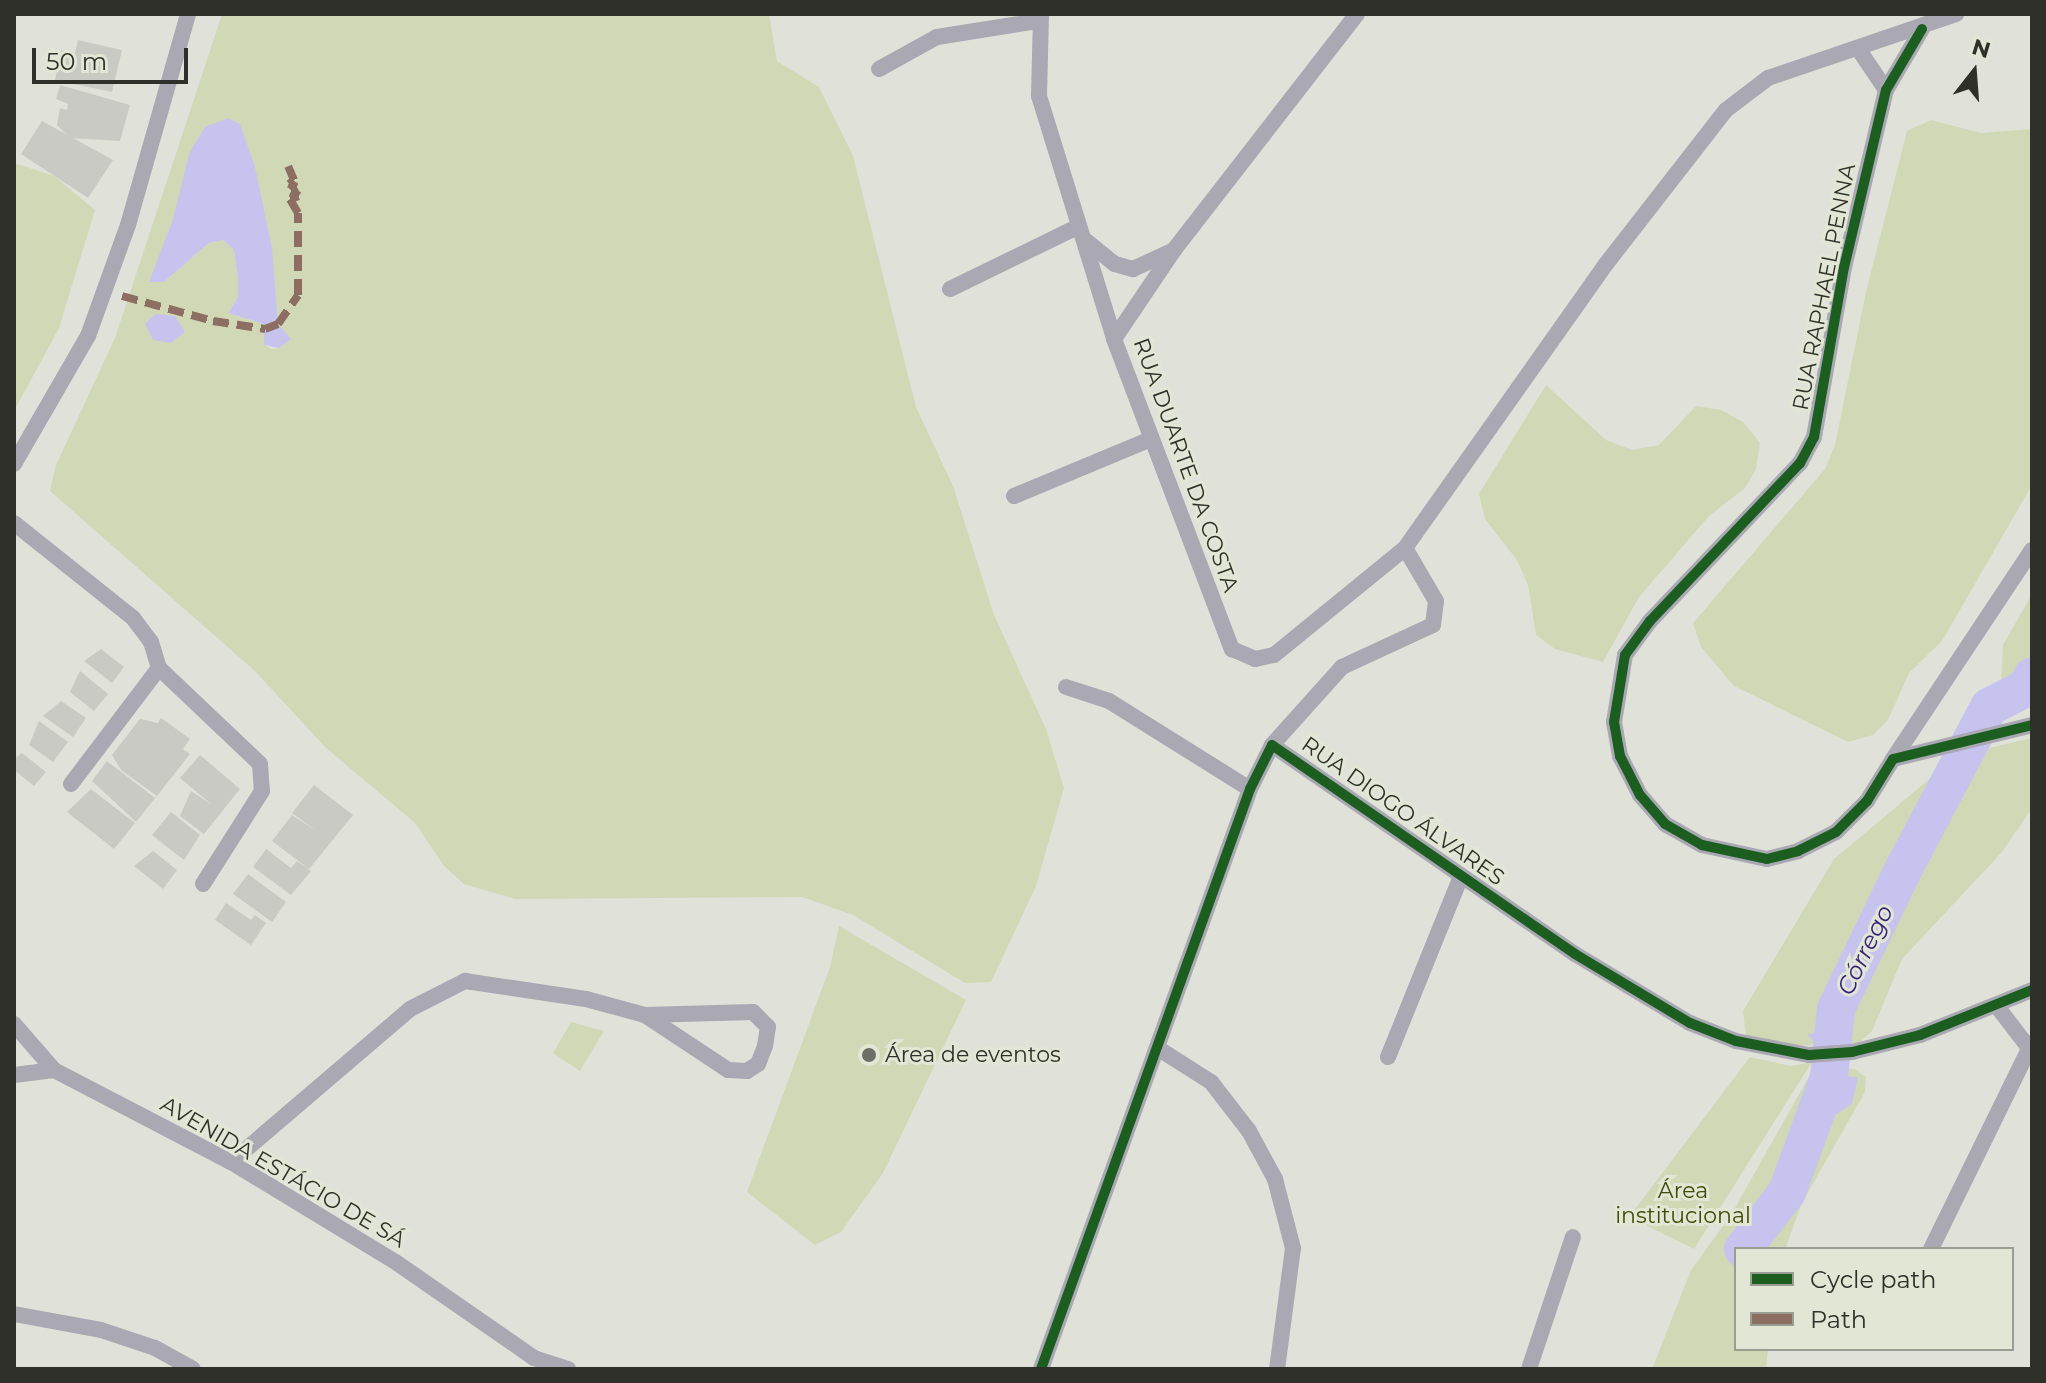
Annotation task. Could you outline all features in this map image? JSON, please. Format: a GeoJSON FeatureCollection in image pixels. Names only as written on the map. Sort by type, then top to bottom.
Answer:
{"type":"FeatureCollection","features":[{"type":"Feature","properties":{"kind":"street"},"geometry":{"type":"LineString","coordinates":[[14,464],[88,336],[128,225],[188,14]]}},
{"type":"Feature","properties":{"kind":"street","name":"RUA DUARTE DA COSTA"},"geometry":{"type":"LineString","coordinates":[[1357,14],[1174,250],[1114,339],[1223,633],[1243,656],[1274,655],[1405,548],[1606,264],[1726,110],[1768,78],[1922,29],[1956,14]]}},
{"type":"Feature","properties":{"kind":"street"},"geometry":{"type":"LineString","coordinates":[[879,69],[937,37],[1040,17],[1039,96],[1114,339]]}},
{"type":"Feature","properties":{"kind":"street","name":"RUA RAPHAEL PENNA"},"geometry":{"type":"LineString","coordinates":[[1922,29],[1886,90],[1844,267],[1814,437],[1800,463],[1650,621],[1625,655],[1614,722],[1620,756],[1633,782],[1665,824],[1702,845],[1735,855],[1767,859],[1798,851],[1836,832],[1867,801],[2032,550]]}},
{"type":"Feature","properties":{"kind":"street"},"geometry":{"type":"LineString","coordinates":[[1859,50],[1886,90]]}},
{"type":"Feature","properties":{"kind":"street"},"geometry":{"type":"LineString","coordinates":[[1081,234],[1115,264],[1133,269],[1174,250]]}},
{"type":"Feature","properties":{"kind":"street"},"geometry":{"type":"LineString","coordinates":[[950,289],[1081,234]]}},
{"type":"Feature","properties":{"kind":"street"},"geometry":{"type":"LineString","coordinates":[[1014,496],[1151,439]]}},
{"type":"Feature","properties":{"kind":"street"},"geometry":{"type":"LineString","coordinates":[[14,523],[133,618],[151,642],[159,668],[220,721],[260,764],[265,777],[262,791],[203,884]]}},
{"type":"Feature","properties":{"kind":"street"},"geometry":{"type":"LineString","coordinates":[[1272,745],[1342,667],[1433,625],[1436,601],[1405,548]]}},
{"type":"Feature","properties":{"kind":"street"},"geometry":{"type":"LineString","coordinates":[[71,784],[159,668]]}},
{"type":"Feature","properties":{"kind":"street"},"geometry":{"type":"LineString","coordinates":[[1066,687],[1109,701],[1250,789]]}},
{"type":"Feature","properties":{"kind":"street"},"geometry":{"type":"LineString","coordinates":[[1893,759],[2032,725]]}},
{"type":"Feature","properties":{"kind":"street","name":"RUA DIOGO ÁLVARES"},"geometry":{"type":"LineString","coordinates":[[1041,1369],[1159,1049],[1250,789],[1272,745],[1575,954],[1690,1023],[1774,1051],[1852,1052],[1920,1035],[2032,990]]}},
{"type":"Feature","properties":{"kind":"street"},"geometry":{"type":"LineString","coordinates":[[1388,1057],[1461,876]]}},
{"type":"Feature","properties":{"kind":"street"},"geometry":{"type":"LineString","coordinates":[[231,1162],[386,1029],[444,988],[465,981],[495,982],[645,1015],[753,1012],[768,1027],[765,1046],[758,1064],[747,1071],[728,1070],[645,1015]]}},
{"type":"Feature","properties":{"kind":"street"},"geometry":{"type":"LineString","coordinates":[[1932,1247],[2031,1046],[1996,1005]]}},
{"type":"Feature","properties":{"kind":"street","name":"AVENIDA ESTÁCIO DE SÁ"},"geometry":{"type":"LineString","coordinates":[[14,1024],[54,1070],[231,1162],[397,1263],[538,1364],[568,1369]]}},
{"type":"Feature","properties":{"kind":"street"},"geometry":{"type":"LineString","coordinates":[[1159,1049],[1211,1082],[1249,1131],[1275,1179],[1293,1248],[1277,1369]]}},
{"type":"Feature","properties":{"kind":"street"},"geometry":{"type":"LineString","coordinates":[[14,1075],[54,1070]]}},
{"type":"Feature","properties":{"kind":"street"},"geometry":{"type":"LineString","coordinates":[[1529,1369],[1573,1237]]}},
{"type":"Feature","properties":{"kind":"street"},"geometry":{"type":"LineString","coordinates":[[14,1314],[101,1330],[155,1348],[193,1369]]}},
{"type":"Feature","properties":{"kind":"green space"},"geometry":{"type":"Polygon","coordinates":[[[222,14],[769,14],[777,61],[819,87],[853,156],[916,407],[953,486],[994,615],[1046,729],[1064,788],[1036,886],[991,982],[965,983],[853,915],[802,897],[515,899],[464,884],[444,866],[415,823],[325,747],[255,671],[50,491],[56,465],[115,338],[222,14]],[[264,215],[173,219],[150,282],[164,282],[209,243],[223,240],[234,250],[238,279],[238,297],[228,313],[264,324],[265,345],[271,349],[279,348],[264,215]]]}},
{"type":"Feature","properties":{"kind":"green space"},"geometry":{"type":"Polygon","coordinates":[[[1931,120],[1981,133],[2032,129],[2032,485],[1942,641],[1909,673],[1888,720],[1873,735],[1848,742],[1734,686],[1701,647],[1693,623],[1825,469],[1835,445],[1866,292],[1907,131],[1931,120]]]}},
{"type":"Feature","properties":{"kind":"green space"},"geometry":{"type":"Polygon","coordinates":[[[14,163],[54,176],[95,210],[59,328],[14,411],[14,163]]]}},
{"type":"Feature","properties":{"kind":"green space"},"geometry":{"type":"Polygon","coordinates":[[[1546,385],[1606,440],[1632,450],[1659,445],[1696,406],[1721,410],[1743,422],[1760,443],[1756,469],[1745,488],[1709,516],[1639,597],[1603,662],[1555,649],[1536,635],[1528,585],[1517,560],[1485,519],[1479,494],[1546,385]]]}},
{"type":"Feature","properties":{"kind":"green space"},"geometry":{"type":"Polygon","coordinates":[[[2032,594],[2032,708],[2016,704],[2001,684],[2003,645],[2032,594]]]}},
{"type":"Feature","properties":{"kind":"green space"},"geometry":{"type":"Polygon","coordinates":[[[2032,738],[2030,811],[2002,852],[1902,959],[1872,1031],[1859,1043],[1795,1046],[1746,1036],[1743,1011],[1834,859],[1958,755],[2032,738]],[[1839,986],[1820,1009],[1817,1031],[1809,1035],[1814,1042],[1849,1031],[1843,1006],[1847,991],[1839,986]]]}},
{"type":"Feature","properties":{"kind":"green space","name":"Área de eventos"},"geometry":{"type":"Polygon","coordinates":[[[839,926],[966,1000],[883,1173],[841,1232],[815,1245],[747,1192],[830,967],[839,926]]]}},
{"type":"Feature","properties":{"kind":"green space"},"geometry":{"type":"Polygon","coordinates":[[[571,1022],[604,1031],[580,1071],[553,1053],[571,1022]]]}},
{"type":"Feature","properties":{"kind":"green space","name":"Área institucional"},"geometry":{"type":"Polygon","coordinates":[[[1750,1057],[1791,1066],[1812,1062],[1694,1249],[1629,1217],[1750,1057]]]}},
{"type":"Feature","properties":{"kind":"green space"},"geometry":{"type":"Polygon","coordinates":[[[1855,1069],[1866,1077],[1865,1092],[1802,1203],[1786,1247],[1734,1247],[1734,1351],[1768,1351],[1766,1369],[1652,1369],[1691,1270],[1731,1215],[1811,1073],[1855,1069]]]}},
{"type":"Feature","properties":{"kind":"water"},"geometry":{"type":"Polygon","coordinates":[[[228,118],[240,124],[255,167],[272,248],[278,324],[291,339],[279,348],[264,345],[264,324],[228,313],[238,297],[238,279],[234,250],[223,240],[209,243],[164,282],[149,282],[173,219],[190,151],[205,127],[228,118]]]}},
{"type":"Feature","properties":{"kind":"water"},"geometry":{"type":"Polygon","coordinates":[[[155,314],[175,316],[185,332],[171,343],[153,340],[145,324],[155,314]]]}},
{"type":"Feature","properties":{"kind":"water"},"geometry":{"type":"Polygon","coordinates":[[[1839,986],[1848,991],[1843,1006],[1849,1031],[1843,1034],[1846,1041],[1814,1042],[1808,1035],[1817,1031],[1820,1009],[1839,986]]]}},
{"type":"Feature","properties":{"kind":"water"},"geometry":{"type":"Polygon","coordinates":[[[1814,1076],[1858,1077],[1852,1104],[1832,1117],[1806,1095],[1814,1076]]]}},
{"type":"Feature","properties":{"kind":"building"},"geometry":{"type":"Polygon","coordinates":[[[78,40],[122,50],[112,92],[55,80],[61,50],[75,53],[78,40]]]}},
{"type":"Feature","properties":{"kind":"building"},"geometry":{"type":"Polygon","coordinates":[[[60,85],[130,105],[120,141],[70,138],[57,125],[60,108],[67,110],[68,104],[56,99],[60,85]]]}},
{"type":"Feature","properties":{"kind":"building"},"geometry":{"type":"Polygon","coordinates":[[[42,121],[113,160],[88,198],[21,154],[42,121]]]}},
{"type":"Feature","properties":{"kind":"building"},"geometry":{"type":"Polygon","coordinates":[[[101,649],[124,667],[112,683],[84,661],[101,649]]]}},
{"type":"Feature","properties":{"kind":"building"},"geometry":{"type":"Polygon","coordinates":[[[80,671],[108,694],[94,711],[70,692],[80,671]]]}},
{"type":"Feature","properties":{"kind":"building"},"geometry":{"type":"Polygon","coordinates":[[[61,701],[86,718],[73,737],[43,716],[61,701]]]}},
{"type":"Feature","properties":{"kind":"building"},"geometry":{"type":"Polygon","coordinates":[[[161,718],[190,739],[183,749],[190,754],[157,796],[121,770],[112,755],[140,719],[158,723],[161,718]]]}},
{"type":"Feature","properties":{"kind":"building"},"geometry":{"type":"Polygon","coordinates":[[[39,721],[68,742],[53,762],[29,745],[39,721]]]}},
{"type":"Feature","properties":{"kind":"building"},"geometry":{"type":"Polygon","coordinates":[[[22,753],[46,772],[34,786],[14,770],[14,759],[22,753]]]}},
{"type":"Feature","properties":{"kind":"building"},"geometry":{"type":"Polygon","coordinates":[[[200,755],[240,789],[204,834],[180,816],[191,791],[212,805],[180,778],[200,755]]]}},
{"type":"Feature","properties":{"kind":"building"},"geometry":{"type":"Polygon","coordinates":[[[107,761],[155,798],[136,822],[92,781],[107,761]]]}},
{"type":"Feature","properties":{"kind":"building"},"geometry":{"type":"Polygon","coordinates":[[[314,785],[353,815],[309,869],[272,841],[292,815],[318,832],[292,813],[314,785]]]}},
{"type":"Feature","properties":{"kind":"building"},"geometry":{"type":"Polygon","coordinates":[[[91,789],[135,823],[114,849],[67,812],[91,789]]]}},
{"type":"Feature","properties":{"kind":"building"},"geometry":{"type":"Polygon","coordinates":[[[171,812],[200,835],[184,860],[152,835],[171,812]]]}},
{"type":"Feature","properties":{"kind":"building"},"geometry":{"type":"Polygon","coordinates":[[[266,849],[291,868],[297,861],[311,871],[291,895],[253,867],[266,849]]]}},
{"type":"Feature","properties":{"kind":"building"},"geometry":{"type":"Polygon","coordinates":[[[153,851],[177,870],[163,889],[134,866],[153,851]]]}},
{"type":"Feature","properties":{"kind":"building"},"geometry":{"type":"Polygon","coordinates":[[[248,874],[286,902],[272,922],[233,894],[248,874]]]}},
{"type":"Feature","properties":{"kind":"building"},"geometry":{"type":"Polygon","coordinates":[[[226,903],[251,920],[255,915],[266,923],[251,945],[215,920],[226,903]]]}},
{"type":"Feature","properties":{"kind":"waterway","name":"Córrego"},"geometry":{"type":"LineString","coordinates":[[1745,1247],[1787,1192],[1829,1077],[1836,1009],[1903,870],[1989,707],[2026,688],[2032,676]]}},
{"type":"Feature","properties":{"kind":"marked path"},"geometry":{"type":"LineString","coordinates":[[122,296],[213,321],[265,329],[278,324],[298,295],[298,213],[290,199],[299,196],[291,191],[297,187],[289,184],[294,180],[288,166]]}},
{"type":"Feature","properties":{"kind":"cycle path"},"geometry":{"type":"LineString","coordinates":[[1922,29],[1886,90],[1844,267],[1814,437],[1800,463],[1650,621],[1625,655],[1614,722],[1620,756],[1640,795],[1665,824],[1702,845],[1767,859],[1798,851],[1836,832],[1867,801],[1893,759],[2032,725]]}},
{"type":"Feature","properties":{"kind":"cycle path"},"geometry":{"type":"LineString","coordinates":[[1041,1369],[1250,789],[1272,745],[1575,954],[1690,1023],[1736,1041],[1809,1055],[1852,1052],[1920,1035],[2032,990]]}},
{"type":"Feature","properties":{"kind":"place","name":"Área de eventos"},"geometry":{"type":"Point","coordinates":[869,1055]}}]}
